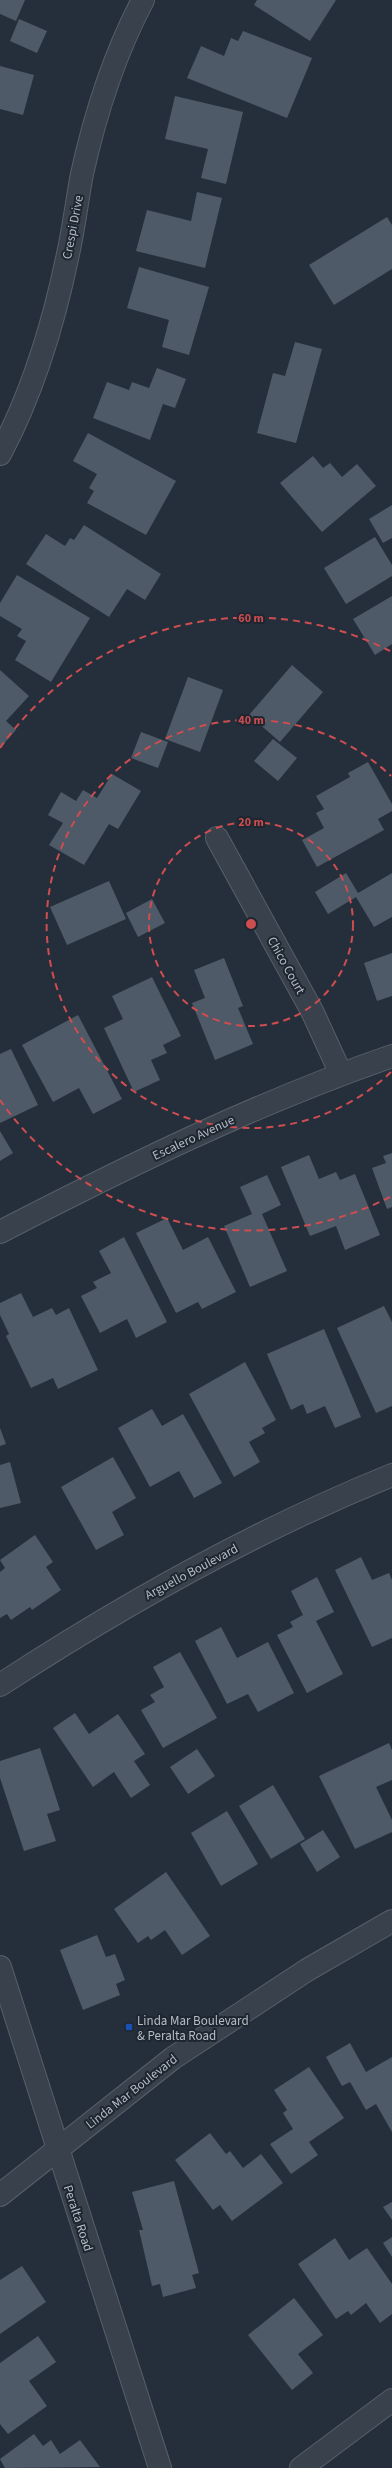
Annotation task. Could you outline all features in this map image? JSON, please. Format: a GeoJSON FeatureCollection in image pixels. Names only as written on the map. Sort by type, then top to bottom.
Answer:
{"type":"FeatureCollection","features":[{"type":"Feature","properties":{"kind":"street","name":"Crespi Drive"},"geometry":{"type":"LineString","coordinates":[[0,454],[29,390],[50,327],[68,254],[82,173],[105,90],[143,0]]}},
{"type":"Feature","properties":{"kind":"street","name":"Chico Court"},"geometry":{"type":"LineString","coordinates":[[217,838],[312,1011],[341,1074]]}},
{"type":"Feature","properties":{"kind":"street","name":"Escalero Avenue"},"geometry":{"type":"LineString","coordinates":[[0,1232],[246,1112],[341,1074],[392,1056]]}},
{"type":"Feature","properties":{"kind":"street","name":"Arguello Boulevard"},"geometry":{"type":"LineString","coordinates":[[0,1685],[126,1606],[199,1566],[278,1526],[392,1475]]}},
{"type":"Feature","properties":{"kind":"street","name":"Linda Mar Boulevard"},"geometry":{"type":"LineString","coordinates":[[0,2195],[158,2069],[232,2018],[307,1970],[392,1921]]}},
{"type":"Feature","properties":{"kind":"street","name":"Peralta Road"},"geometry":{"type":"LineString","coordinates":[[0,1967],[160,2468]]}},
{"type":"Feature","properties":{"kind":"street"},"geometry":{"type":"LineString","coordinates":[[301,2468],[392,2400]]}},
{"type":"Feature","properties":{"kind":"building"},"geometry":{"type":"Polygon","coordinates":[[[0,0],[25,0],[16,21],[0,14],[0,0]]]}},
{"type":"Feature","properties":{"kind":"building"},"geometry":{"type":"Polygon","coordinates":[[[257,0],[336,0],[310,41],[254,5],[257,0]]]}},
{"type":"Feature","properties":{"kind":"building"},"geometry":{"type":"Polygon","coordinates":[[[19,19],[47,31],[37,53],[10,41],[19,19]]]}},
{"type":"Feature","properties":{"kind":"building"},"geometry":{"type":"Polygon","coordinates":[[[243,31],[312,58],[287,118],[187,78],[201,46],[224,56],[231,38],[238,41],[243,31]]]}},
{"type":"Feature","properties":{"kind":"building"},"geometry":{"type":"Polygon","coordinates":[[[0,66],[34,75],[23,115],[0,109],[0,66]]]}},
{"type":"Feature","properties":{"kind":"building"},"geometry":{"type":"Polygon","coordinates":[[[175,96],[243,112],[226,184],[201,178],[208,149],[165,139],[175,96]]]}},
{"type":"Feature","properties":{"kind":"building"},"geometry":{"type":"Polygon","coordinates":[[[197,192],[222,198],[205,268],[136,251],[147,210],[191,221],[197,192]]]}},
{"type":"Feature","properties":{"kind":"building"},"geometry":{"type":"Polygon","coordinates":[[[387,217],[392,225],[392,269],[334,305],[309,265],[387,217]]]}},
{"type":"Feature","properties":{"kind":"building"},"geometry":{"type":"Polygon","coordinates":[[[139,267],[209,287],[189,355],[162,347],[169,320],[127,308],[139,267]]]}},
{"type":"Feature","properties":{"kind":"building"},"geometry":{"type":"Polygon","coordinates":[[[295,342],[322,349],[296,443],[257,433],[273,373],[285,376],[295,342]]]}},
{"type":"Feature","properties":{"kind":"building"},"geometry":{"type":"Polygon","coordinates":[[[157,368],[186,379],[175,408],[163,404],[150,440],[93,418],[107,382],[129,390],[132,382],[149,388],[157,368]]]}},
{"type":"Feature","properties":{"kind":"building"},"geometry":{"type":"Polygon","coordinates":[[[88,433],[176,481],[146,535],[87,503],[94,491],[89,488],[97,474],[73,461],[88,433]]]}},
{"type":"Feature","properties":{"kind":"building"},"geometry":{"type":"Polygon","coordinates":[[[313,456],[323,468],[330,463],[342,477],[357,464],[376,486],[322,532],[280,483],[313,456]]]}},
{"type":"Feature","properties":{"kind":"building"},"geometry":{"type":"Polygon","coordinates":[[[392,505],[392,538],[383,543],[369,519],[392,505]]]}},
{"type":"Feature","properties":{"kind":"building"},"geometry":{"type":"Polygon","coordinates":[[[84,525],[161,574],[145,600],[127,589],[109,617],[26,564],[46,534],[65,546],[70,538],[74,540],[84,525]]]}},
{"type":"Feature","properties":{"kind":"building"},"geometry":{"type":"Polygon","coordinates":[[[375,537],[392,565],[392,576],[346,604],[324,568],[375,537]]]}},
{"type":"Feature","properties":{"kind":"building"},"geometry":{"type":"Polygon","coordinates":[[[17,575],[90,618],[51,682],[15,660],[26,641],[17,636],[22,629],[0,616],[0,603],[17,575]]]}},
{"type":"Feature","properties":{"kind":"building"},"geometry":{"type":"Polygon","coordinates":[[[392,596],[392,644],[375,655],[353,619],[392,596]]]}},
{"type":"Feature","properties":{"kind":"building"},"geometry":{"type":"Polygon","coordinates":[[[292,665],[323,692],[280,742],[249,715],[292,665]]]}},
{"type":"Feature","properties":{"kind":"building"},"geometry":{"type":"Polygon","coordinates":[[[0,670],[29,696],[6,721],[16,730],[0,748],[0,670]]]}},
{"type":"Feature","properties":{"kind":"building"},"geometry":{"type":"Polygon","coordinates":[[[188,677],[223,690],[200,752],[165,739],[188,677]]]}},
{"type":"Feature","properties":{"kind":"building"},"geometry":{"type":"Polygon","coordinates":[[[141,732],[168,742],[158,768],[131,758],[141,732]]]}},
{"type":"Feature","properties":{"kind":"building"},"geometry":{"type":"Polygon","coordinates":[[[273,739],[297,758],[278,781],[254,761],[273,739]]]}},
{"type":"Feature","properties":{"kind":"building"},"geometry":{"type":"Polygon","coordinates":[[[368,762],[392,804],[392,811],[378,819],[384,830],[317,867],[302,840],[324,828],[316,813],[324,809],[316,796],[350,777],[348,773],[368,762]]]}},
{"type":"Feature","properties":{"kind":"building"},"geometry":{"type":"Polygon","coordinates":[[[112,774],[141,791],[118,829],[109,824],[84,865],[49,845],[63,823],[48,815],[61,792],[76,801],[83,790],[97,798],[112,774]]]}},
{"type":"Feature","properties":{"kind":"building"},"geometry":{"type":"Polygon","coordinates":[[[346,873],[358,893],[392,873],[392,917],[374,927],[356,897],[328,914],[315,892],[346,873]]]}},
{"type":"Feature","properties":{"kind":"building"},"geometry":{"type":"Polygon","coordinates":[[[109,881],[126,919],[67,945],[50,907],[109,881]]]}},
{"type":"Feature","properties":{"kind":"building"},"geometry":{"type":"Polygon","coordinates":[[[152,899],[165,923],[138,937],[126,913],[152,899]]]}},
{"type":"Feature","properties":{"kind":"building"},"geometry":{"type":"Polygon","coordinates":[[[392,953],[392,996],[377,1001],[364,963],[392,953]]]}},
{"type":"Feature","properties":{"kind":"building"},"geometry":{"type":"Polygon","coordinates":[[[224,958],[243,1006],[238,1008],[253,1044],[215,1060],[192,1003],[205,998],[194,970],[224,958]]]}},
{"type":"Feature","properties":{"kind":"building"},"geometry":{"type":"Polygon","coordinates":[[[152,977],[181,1036],[163,1045],[167,1053],[151,1060],[160,1080],[134,1092],[104,1028],[123,1019],[112,996],[152,977]]]}},
{"type":"Feature","properties":{"kind":"building"},"geometry":{"type":"Polygon","coordinates":[[[78,1015],[122,1099],[93,1114],[79,1088],[53,1102],[22,1045],[78,1015]]]}},
{"type":"Feature","properties":{"kind":"building"},"geometry":{"type":"Polygon","coordinates":[[[11,1049],[38,1105],[0,1123],[0,1054],[11,1049]]]}},
{"type":"Feature","properties":{"kind":"building"},"geometry":{"type":"Polygon","coordinates":[[[0,1131],[13,1153],[0,1161],[0,1131]]]}},
{"type":"Feature","properties":{"kind":"building"},"geometry":{"type":"Polygon","coordinates":[[[392,1153],[392,1207],[387,1209],[372,1168],[386,1163],[383,1156],[392,1153]]]}},
{"type":"Feature","properties":{"kind":"building"},"geometry":{"type":"Polygon","coordinates":[[[309,1155],[319,1179],[336,1172],[340,1180],[355,1174],[380,1235],[345,1250],[336,1226],[310,1236],[281,1167],[309,1155]]]}},
{"type":"Feature","properties":{"kind":"building"},"geometry":{"type":"Polygon","coordinates":[[[267,1175],[281,1205],[262,1214],[287,1271],[250,1287],[224,1226],[252,1214],[240,1187],[267,1175]]]}},
{"type":"Feature","properties":{"kind":"building"},"geometry":{"type":"Polygon","coordinates":[[[167,1218],[183,1250],[208,1237],[236,1292],[202,1309],[198,1302],[176,1313],[136,1233],[167,1218]]]}},
{"type":"Feature","properties":{"kind":"building"},"geometry":{"type":"Polygon","coordinates":[[[124,1237],[167,1322],[136,1338],[127,1319],[100,1333],[81,1296],[97,1288],[93,1282],[111,1273],[99,1251],[124,1237]]]}},
{"type":"Feature","properties":{"kind":"building"},"geometry":{"type":"Polygon","coordinates":[[[21,1293],[33,1317],[52,1308],[56,1315],[69,1308],[98,1370],[58,1389],[53,1378],[31,1388],[6,1336],[9,1334],[0,1315],[0,1303],[21,1293]]]}},
{"type":"Feature","properties":{"kind":"building"},"geometry":{"type":"Polygon","coordinates":[[[384,1306],[392,1322],[392,1406],[376,1413],[337,1328],[384,1306]]]}},
{"type":"Feature","properties":{"kind":"building"},"geometry":{"type":"Polygon","coordinates":[[[324,1329],[361,1417],[335,1428],[325,1406],[307,1414],[303,1404],[291,1410],[267,1354],[324,1329]]]}},
{"type":"Feature","properties":{"kind":"building"},"geometry":{"type":"Polygon","coordinates":[[[245,1362],[276,1420],[262,1428],[265,1433],[249,1442],[260,1462],[234,1477],[189,1394],[245,1362]]]}},
{"type":"Feature","properties":{"kind":"building"},"geometry":{"type":"Polygon","coordinates":[[[152,1409],[162,1426],[183,1414],[222,1483],[194,1498],[179,1471],[150,1487],[118,1428],[152,1409]]]}},
{"type":"Feature","properties":{"kind":"building"},"geometry":{"type":"Polygon","coordinates":[[[0,1428],[6,1444],[0,1446],[0,1428]]]}},
{"type":"Feature","properties":{"kind":"building"},"geometry":{"type":"Polygon","coordinates":[[[113,1457],[136,1498],[112,1512],[124,1535],[96,1550],[61,1487],[113,1457]]]}},
{"type":"Feature","properties":{"kind":"building"},"geometry":{"type":"Polygon","coordinates":[[[10,1462],[21,1503],[0,1508],[0,1465],[10,1462]]]}},
{"type":"Feature","properties":{"kind":"building"},"geometry":{"type":"Polygon","coordinates":[[[35,1535],[53,1562],[46,1567],[61,1590],[32,1610],[30,1607],[11,1620],[7,1614],[0,1618],[0,1572],[5,1568],[0,1560],[35,1535]]]}},
{"type":"Feature","properties":{"kind":"building"},"geometry":{"type":"Polygon","coordinates":[[[361,1557],[372,1580],[389,1573],[392,1580],[392,1638],[372,1647],[335,1570],[361,1557]]]}},
{"type":"Feature","properties":{"kind":"building"},"geometry":{"type":"Polygon","coordinates":[[[317,1577],[334,1612],[316,1621],[343,1674],[307,1693],[277,1635],[293,1627],[290,1622],[303,1615],[291,1591],[317,1577]]]}},
{"type":"Feature","properties":{"kind":"building"},"geometry":{"type":"Polygon","coordinates":[[[221,1627],[237,1658],[268,1642],[294,1693],[258,1712],[248,1694],[227,1704],[195,1641],[221,1627]]]}},
{"type":"Feature","properties":{"kind":"building"},"geometry":{"type":"Polygon","coordinates":[[[180,1652],[217,1718],[163,1748],[141,1710],[155,1702],[150,1695],[164,1687],[153,1667],[180,1652]]]}},
{"type":"Feature","properties":{"kind":"building"},"geometry":{"type":"Polygon","coordinates":[[[75,1713],[89,1734],[118,1714],[145,1754],[134,1761],[150,1785],[131,1798],[114,1772],[93,1787],[53,1728],[75,1713]]]}},
{"type":"Feature","properties":{"kind":"building"},"geometry":{"type":"Polygon","coordinates":[[[389,1743],[392,1750],[392,1780],[376,1787],[392,1820],[392,1832],[355,1849],[319,1776],[389,1743]]]}},
{"type":"Feature","properties":{"kind":"building"},"geometry":{"type":"Polygon","coordinates":[[[40,1748],[60,1810],[47,1814],[56,1841],[24,1851],[0,1778],[0,1761],[40,1748]]]}},
{"type":"Feature","properties":{"kind":"building"},"geometry":{"type":"Polygon","coordinates":[[[197,1749],[215,1776],[188,1794],[170,1767],[197,1749]]]}},
{"type":"Feature","properties":{"kind":"building"},"geometry":{"type":"Polygon","coordinates":[[[273,1785],[305,1839],[271,1859],[239,1806],[273,1785]]]}},
{"type":"Feature","properties":{"kind":"building"},"geometry":{"type":"Polygon","coordinates":[[[227,1811],[258,1864],[221,1886],[191,1833],[227,1811]]]}},
{"type":"Feature","properties":{"kind":"building"},"geometry":{"type":"Polygon","coordinates":[[[323,1830],[340,1857],[317,1872],[300,1844],[323,1830]]]}},
{"type":"Feature","properties":{"kind":"building"},"geometry":{"type":"Polygon","coordinates":[[[166,1872],[210,1936],[182,1955],[165,1930],[151,1940],[148,1936],[138,1943],[114,1909],[166,1872]]]}},
{"type":"Feature","properties":{"kind":"building"},"geometry":{"type":"Polygon","coordinates":[[[97,1935],[106,1957],[115,1954],[125,1980],[116,1984],[120,1995],[83,2010],[60,1950],[97,1935]]]}},
{"type":"Feature","properties":{"kind":"building"},"geometry":{"type":"Polygon","coordinates":[[[350,2043],[366,2072],[392,2057],[392,2132],[376,2104],[366,2110],[350,2082],[342,2086],[326,2057],[350,2043]]]}},
{"type":"Feature","properties":{"kind":"building"},"geometry":{"type":"Polygon","coordinates":[[[309,2067],[344,2118],[309,2142],[318,2155],[291,2174],[270,2144],[293,2129],[283,2113],[287,2110],[274,2090],[309,2067]]]}},
{"type":"Feature","properties":{"kind":"building"},"geometry":{"type":"Polygon","coordinates":[[[210,2133],[226,2154],[230,2151],[243,2168],[261,2154],[283,2183],[232,2221],[220,2205],[213,2210],[175,2160],[210,2133]]]}},
{"type":"Feature","properties":{"kind":"building"},"geometry":{"type":"Polygon","coordinates":[[[174,2181],[199,2273],[192,2275],[196,2288],[163,2297],[160,2284],[152,2286],[139,2230],[143,2230],[132,2192],[174,2181]]]}},
{"type":"Feature","properties":{"kind":"building"},"geometry":{"type":"Polygon","coordinates":[[[392,2202],[392,2220],[383,2207],[392,2202]]]}},
{"type":"Feature","properties":{"kind":"building"},"geometry":{"type":"Polygon","coordinates":[[[392,2237],[392,2257],[383,2243],[392,2237]]]}},
{"type":"Feature","properties":{"kind":"building"},"geometry":{"type":"Polygon","coordinates":[[[335,2238],[349,2260],[367,2248],[392,2284],[392,2314],[380,2323],[366,2303],[351,2315],[348,2311],[336,2319],[298,2264],[335,2238]]]}},
{"type":"Feature","properties":{"kind":"building"},"geometry":{"type":"Polygon","coordinates":[[[22,2266],[46,2302],[0,2334],[0,2280],[22,2266]]]}},
{"type":"Feature","properties":{"kind":"building"},"geometry":{"type":"Polygon","coordinates":[[[294,2298],[323,2335],[298,2354],[313,2373],[292,2390],[248,2335],[294,2298]]]}},
{"type":"Feature","properties":{"kind":"building"},"geometry":{"type":"Polygon","coordinates":[[[38,2336],[56,2362],[29,2381],[47,2406],[8,2434],[0,2424],[0,2363],[38,2336]]]}},
{"type":"Feature","properties":{"kind":"building"},"geometry":{"type":"Polygon","coordinates":[[[34,2434],[43,2446],[51,2440],[60,2454],[80,2440],[100,2467],[5,2468],[0,2459],[34,2434]]]}},
{"type":"Feature","properties":{"kind":"place","name":"Linda Mar Boulevard & Peralta Road"},"geometry":{"type":"Point","coordinates":[129,2027]}}]}
